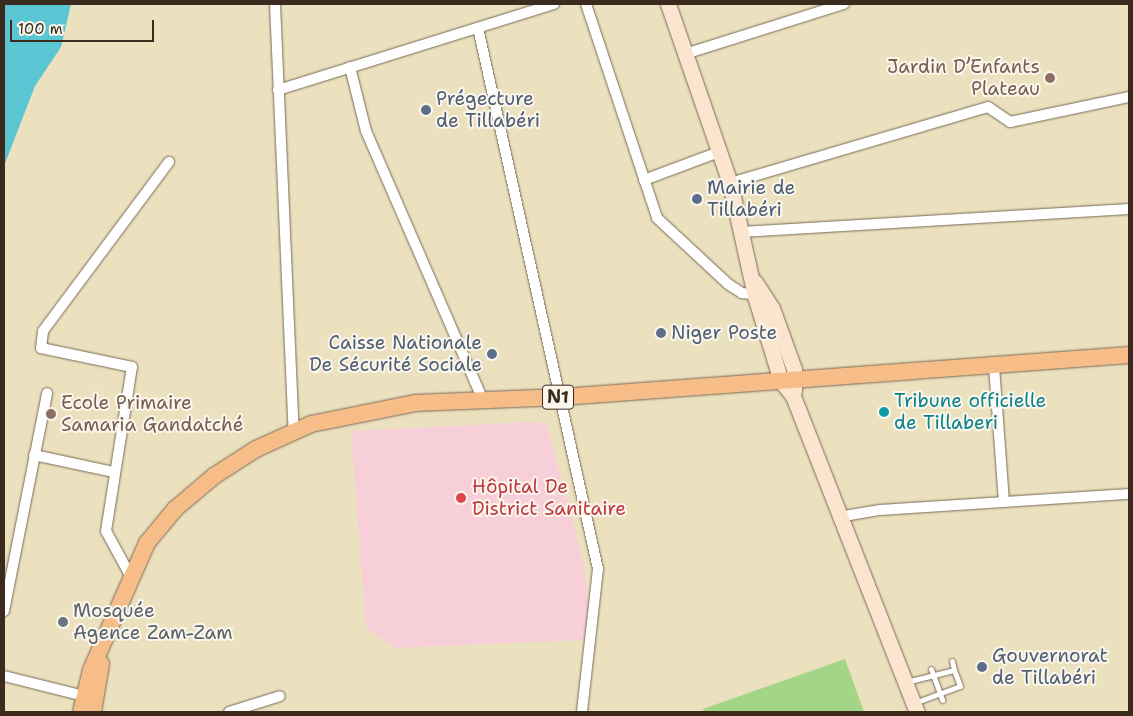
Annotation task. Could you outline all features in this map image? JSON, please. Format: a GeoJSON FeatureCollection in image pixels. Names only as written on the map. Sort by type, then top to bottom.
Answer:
{"type":"FeatureCollection","features":[{"type":"Feature","properties":{"kind":"main road","name":"N1"},"geometry":{"type":"LineString","coordinates":[[83,704],[101,652],[131,577],[147,543],[175,509],[214,476],[294,431],[359,412],[482,398],[562,397],[790,386],[1129,355]]}},
{"type":"Feature","properties":{"kind":"main road","name":"N1"},"geometry":{"type":"LineString","coordinates":[[93,712],[101,652]]}},
{"type":"Feature","properties":{"kind":"street"},"geometry":{"type":"LineString","coordinates":[[275,4],[294,431]]}},
{"type":"Feature","properties":{"kind":"street"},"geometry":{"type":"LineString","coordinates":[[278,90],[554,4]]}},
{"type":"Feature","properties":{"kind":"street"},"geometry":{"type":"LineString","coordinates":[[586,4],[657,218],[728,284],[759,291]]}},
{"type":"Feature","properties":{"kind":"street"},"geometry":{"type":"LineString","coordinates":[[668,4],[730,183],[740,232],[790,386],[838,517],[916,708]]}},
{"type":"Feature","properties":{"kind":"street"},"geometry":{"type":"LineString","coordinates":[[685,54],[844,4]]}},
{"type":"Feature","properties":{"kind":"street"},"geometry":{"type":"LineString","coordinates":[[478,28],[562,397],[598,569],[582,712]]}},
{"type":"Feature","properties":{"kind":"street"},"geometry":{"type":"LineString","coordinates":[[350,66],[366,131],[482,398]]}},
{"type":"Feature","properties":{"kind":"street"},"geometry":{"type":"LineString","coordinates":[[730,183],[988,106],[1010,122],[1129,97]]}},
{"type":"Feature","properties":{"kind":"street"},"geometry":{"type":"LineString","coordinates":[[644,180],[719,152]]}},
{"type":"Feature","properties":{"kind":"street"},"geometry":{"type":"LineString","coordinates":[[131,577],[106,531],[132,367],[41,348],[43,332],[169,162]]}},
{"type":"Feature","properties":{"kind":"street"},"geometry":{"type":"LineString","coordinates":[[740,232],[1129,209]]}},
{"type":"Feature","properties":{"kind":"street"},"geometry":{"type":"LineString","coordinates":[[994,366],[1004,502]]}},
{"type":"Feature","properties":{"kind":"street"},"geometry":{"type":"LineString","coordinates":[[4,611],[48,393]]}},
{"type":"Feature","properties":{"kind":"street"},"geometry":{"type":"LineString","coordinates":[[34,456],[114,472]]}},
{"type":"Feature","properties":{"kind":"street"},"geometry":{"type":"LineString","coordinates":[[838,517],[880,510],[1129,494]]}},
{"type":"Feature","properties":{"kind":"street"},"geometry":{"type":"LineString","coordinates":[[4,676],[83,704]]}},
{"type":"Feature","properties":{"kind":"street"},"geometry":{"type":"LineString","coordinates":[[233,712],[280,696]]}},
{"type":"Feature","properties":{"kind":"lane"},"geometry":{"type":"LineString","coordinates":[[952,661],[962,694]]}},
{"type":"Feature","properties":{"kind":"lane"},"geometry":{"type":"LineString","coordinates":[[906,682],[932,672],[954,670]]}},
{"type":"Feature","properties":{"kind":"lane"},"geometry":{"type":"LineString","coordinates":[[932,672],[942,700]]}},
{"type":"Feature","properties":{"kind":"lane"},"geometry":{"type":"LineString","coordinates":[[916,708],[939,694],[960,686]]}},
{"type":"Feature","properties":{"kind":"shaded area","name":"Hôpital De District Sanitaire"},"geometry":{"type":"Polygon","coordinates":[[[530,422],[547,424],[584,565],[589,611],[584,640],[394,648],[366,627],[351,431],[530,422]]]}},
{"type":"Feature","properties":{"kind":"green space"},"geometry":{"type":"Polygon","coordinates":[[[845,659],[864,712],[704,712],[703,709],[845,659]]]}},
{"type":"Feature","properties":{"kind":"water"},"geometry":{"type":"Polygon","coordinates":[[[4,4],[71,4],[61,47],[35,86],[4,166],[4,4]]]}},
{"type":"Feature","properties":{"kind":"place","name":"Jardin D’Enfants Plateau"},"geometry":{"type":"Point","coordinates":[1050,78]}},
{"type":"Feature","properties":{"kind":"place","name":"Prégecture de Tillabéri"},"geometry":{"type":"Point","coordinates":[426,110]}},
{"type":"Feature","properties":{"kind":"place","name":"Mairie de Tillabéri"},"geometry":{"type":"Point","coordinates":[697,199]}},
{"type":"Feature","properties":{"kind":"place","name":"Niger Poste"},"geometry":{"type":"Point","coordinates":[661,333]}},
{"type":"Feature","properties":{"kind":"place","name":"Caisse Nationale De Sécurité Sociale"},"geometry":{"type":"Point","coordinates":[492,354]}},
{"type":"Feature","properties":{"kind":"place","name":"Tribune officielle de Tillaberi"},"geometry":{"type":"Point","coordinates":[884,412]}},
{"type":"Feature","properties":{"kind":"place","name":"Ecole Primaire Samaria Gandatché"},"geometry":{"type":"Point","coordinates":[51,414]}},
{"type":"Feature","properties":{"kind":"place","name":"Hôpital De District Sanitaire"},"geometry":{"type":"Point","coordinates":[461,498]}},
{"type":"Feature","properties":{"kind":"place","name":"Mosquée Agence Zam-Zam"},"geometry":{"type":"Point","coordinates":[63,622]}},
{"type":"Feature","properties":{"kind":"place","name":"Gouvernorat de Tillabéri"},"geometry":{"type":"Point","coordinates":[982,667]}}]}
